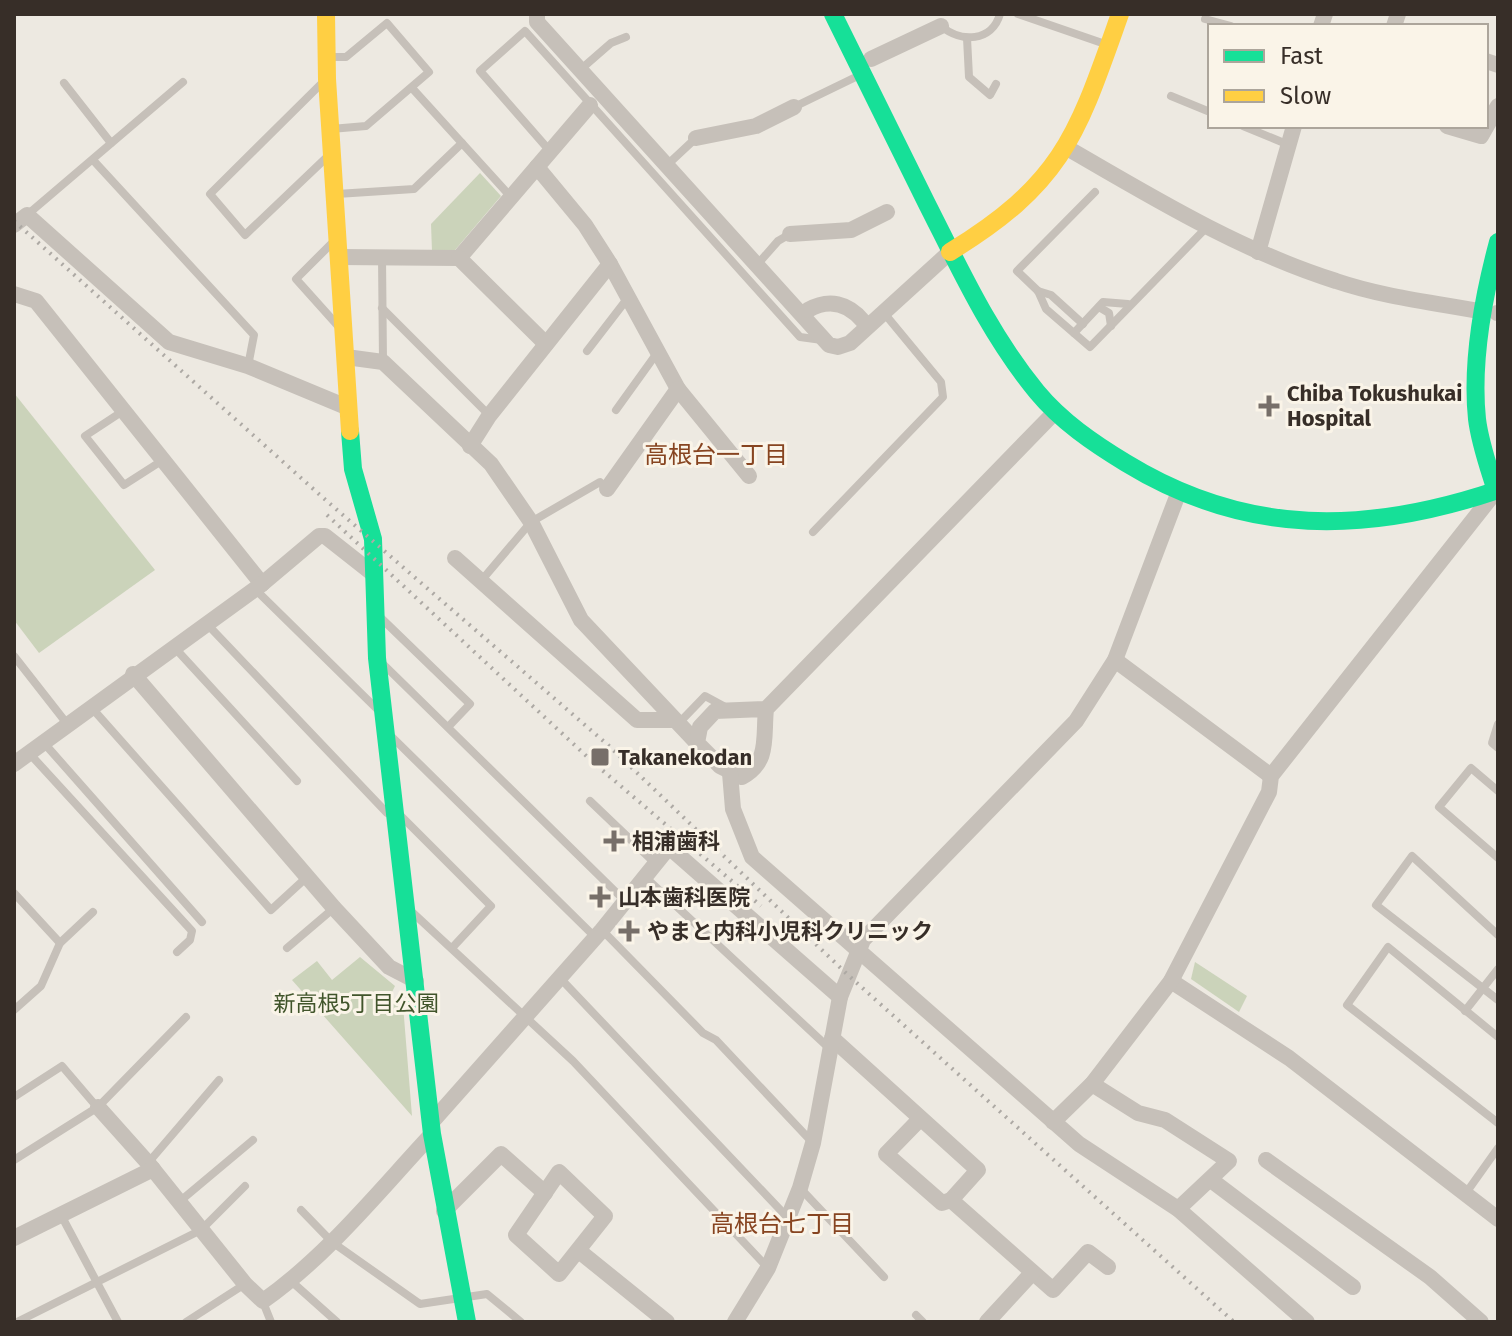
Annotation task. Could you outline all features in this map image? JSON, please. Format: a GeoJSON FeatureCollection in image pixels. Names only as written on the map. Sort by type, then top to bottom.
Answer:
{"type":"FeatureCollection","features":[{"type":"Feature","properties":{"kind":"street"},"geometry":{"type":"LineString","coordinates":[[326,14],[331,153],[353,469],[373,539],[377,658],[393,814],[416,981],[431,1128],[467,1322]]}},
{"type":"Feature","properties":{"kind":"street"},"geometry":{"type":"LineString","coordinates":[[537,14],[537,22],[822,340],[829,345],[844,346],[950,252],[1007,218],[1040,186],[1069,149],[1120,14]]}},
{"type":"Feature","properties":{"kind":"street"},"geometry":{"type":"LineString","coordinates":[[833,14],[867,66],[950,252],[1012,359],[1055,412],[1122,462],[1178,494],[1238,513],[1325,524],[1376,522],[1419,515],[1497,491]]}},
{"type":"Feature","properties":{"kind":"street"},"geometry":{"type":"LineString","coordinates":[[867,66],[941,26]]}},
{"type":"Feature","properties":{"kind":"street"},"geometry":{"type":"LineString","coordinates":[[459,258],[590,105]]}},
{"type":"Feature","properties":{"kind":"street"},"geometry":{"type":"LineString","coordinates":[[1488,124],[1498,106]]}},
{"type":"Feature","properties":{"kind":"street"},"geometry":{"type":"LineString","coordinates":[[696,138],[756,126],[794,107]]}},
{"type":"Feature","properties":{"kind":"street"},"geometry":{"type":"LineString","coordinates":[[1258,252],[1293,128]]}},
{"type":"Feature","properties":{"kind":"street"},"geometry":{"type":"LineString","coordinates":[[1454,128],[1481,136],[1486,128]]}},
{"type":"Feature","properties":{"kind":"street"},"geometry":{"type":"LineString","coordinates":[[1069,149],[1207,227],[1258,252],[1338,282],[1493,313]]}},
{"type":"Feature","properties":{"kind":"street"},"geometry":{"type":"LineString","coordinates":[[537,167],[585,225],[610,264],[678,389],[749,476]]}},
{"type":"Feature","properties":{"kind":"street"},"geometry":{"type":"LineString","coordinates":[[790,234],[851,230],[887,212]]}},
{"type":"Feature","properties":{"kind":"street"},"geometry":{"type":"LineString","coordinates":[[21,220],[169,342],[248,366],[349,408]]}},
{"type":"Feature","properties":{"kind":"street"},"geometry":{"type":"LineString","coordinates":[[1053,1122],[1092,1084],[1171,981],[1269,792],[1271,776],[1497,491],[1477,418],[1477,383],[1493,313],[1498,242]]}},
{"type":"Feature","properties":{"kind":"street"},"geometry":{"type":"LineString","coordinates":[[339,257],[459,258],[546,344]]}},
{"type":"Feature","properties":{"kind":"street"},"geometry":{"type":"LineString","coordinates":[[470,446],[489,416],[610,264]]}},
{"type":"Feature","properties":{"kind":"street"},"geometry":{"type":"LineString","coordinates":[[14,294],[36,301],[164,460],[258,586]]}},
{"type":"Feature","properties":{"kind":"street"},"geometry":{"type":"LineString","coordinates":[[808,310],[833,302],[849,307],[863,321]]}},
{"type":"Feature","properties":{"kind":"street"},"geometry":{"type":"LineString","coordinates":[[346,357],[383,362],[491,464],[531,522],[581,620],[676,722],[736,775]]}},
{"type":"Feature","properties":{"kind":"street"},"geometry":{"type":"LineString","coordinates":[[607,489],[678,389]]}},
{"type":"Feature","properties":{"kind":"street"},"geometry":{"type":"LineString","coordinates":[[736,775],[754,770],[765,751],[765,717],[1055,412]]}},
{"type":"Feature","properties":{"kind":"street"},"geometry":{"type":"LineString","coordinates":[[735,1322],[768,1268],[800,1188],[813,1143],[840,997],[858,948],[1076,721],[1115,660],[1178,494]]}},
{"type":"Feature","properties":{"kind":"street"},"geometry":{"type":"LineString","coordinates":[[14,764],[133,674],[258,586],[319,536],[325,536],[372,573]]}},
{"type":"Feature","properties":{"kind":"street"},"geometry":{"type":"LineString","coordinates":[[455,558],[637,720],[676,722]]}},
{"type":"Feature","properties":{"kind":"street"},"geometry":{"type":"LineString","coordinates":[[1115,660],[1271,776]]}},
{"type":"Feature","properties":{"kind":"street"},"geometry":{"type":"LineString","coordinates":[[133,674],[334,908],[389,967],[416,981]]}},
{"type":"Feature","properties":{"kind":"street"},"geometry":{"type":"LineString","coordinates":[[697,743],[700,727],[715,711],[735,710],[765,717]]}},
{"type":"Feature","properties":{"kind":"street"},"geometry":{"type":"LineString","coordinates":[[736,775],[733,795],[739,831],[752,857],[1079,1144],[1178,1209],[1307,1322]]}},
{"type":"Feature","properties":{"kind":"street"},"geometry":{"type":"LineString","coordinates":[[98,1107],[151,1166],[245,1284],[263,1301],[291,1281],[332,1242],[626,902],[669,847],[840,997]]}},
{"type":"Feature","properties":{"kind":"street"},"geometry":{"type":"LineString","coordinates":[[1171,981],[1289,1058],[1498,1219]]}},
{"type":"Feature","properties":{"kind":"street"},"geometry":{"type":"LineString","coordinates":[[831,1044],[920,1119],[978,1170],[951,1200],[942,1203],[886,1154],[920,1119]]}},
{"type":"Feature","properties":{"kind":"street"},"geometry":{"type":"LineString","coordinates":[[1092,1084],[1138,1113],[1165,1120],[1229,1161],[1178,1209]]}},
{"type":"Feature","properties":{"kind":"street"},"geometry":{"type":"LineString","coordinates":[[444,1211],[501,1154],[545,1193]]}},
{"type":"Feature","properties":{"kind":"street"},"geometry":{"type":"LineString","coordinates":[[1266,1160],[1430,1277],[1481,1322]]}},
{"type":"Feature","properties":{"kind":"street"},"geometry":{"type":"LineString","coordinates":[[14,1238],[151,1166]]}},
{"type":"Feature","properties":{"kind":"street"},"geometry":{"type":"LineString","coordinates":[[559,1172],[605,1216],[559,1274],[516,1235],[545,1193],[559,1172]]}},
{"type":"Feature","properties":{"kind":"street"},"geometry":{"type":"LineString","coordinates":[[1211,1180],[1353,1287]]}},
{"type":"Feature","properties":{"kind":"street"},"geometry":{"type":"LineString","coordinates":[[951,1200],[1053,1290],[1088,1252],[1108,1267]]}},
{"type":"Feature","properties":{"kind":"street"},"geometry":{"type":"LineString","coordinates":[[579,1251],[667,1322]]}},
{"type":"Feature","properties":{"kind":"street"},"geometry":{"type":"LineString","coordinates":[[987,1322],[1032,1273]]}},
{"type":"Feature","properties":{"kind":"lane"},"geometry":{"type":"LineString","coordinates":[[941,26],[951,34],[967,38],[989,32],[1000,14]]}},
{"type":"Feature","properties":{"kind":"lane"},"geometry":{"type":"LineString","coordinates":[[1018,14],[1108,45]]}},
{"type":"Feature","properties":{"kind":"lane"},"geometry":{"type":"LineString","coordinates":[[1205,19],[1224,24]]}},
{"type":"Feature","properties":{"kind":"lane"},"geometry":{"type":"LineString","coordinates":[[326,58],[346,57],[387,23],[429,72],[366,126],[330,129]]}},
{"type":"Feature","properties":{"kind":"lane"},"geometry":{"type":"LineString","coordinates":[[549,150],[480,71],[525,31],[800,337],[822,340]]}},
{"type":"Feature","properties":{"kind":"lane"},"geometry":{"type":"LineString","coordinates":[[580,70],[611,43],[626,37]]}},
{"type":"Feature","properties":{"kind":"lane"},"geometry":{"type":"LineString","coordinates":[[967,38],[969,77],[990,95],[996,84]]}},
{"type":"Feature","properties":{"kind":"lane"},"geometry":{"type":"LineString","coordinates":[[794,107],[867,66]]}},
{"type":"Feature","properties":{"kind":"lane"},"geometry":{"type":"LineString","coordinates":[[327,79],[210,194],[245,235],[331,153]]}},
{"type":"Feature","properties":{"kind":"lane"},"geometry":{"type":"LineString","coordinates":[[21,220],[183,82]]}},
{"type":"Feature","properties":{"kind":"lane"},"geometry":{"type":"LineString","coordinates":[[64,83],[111,143]]}},
{"type":"Feature","properties":{"kind":"lane"},"geometry":{"type":"LineString","coordinates":[[412,88],[511,197]]}},
{"type":"Feature","properties":{"kind":"lane"},"geometry":{"type":"LineString","coordinates":[[1171,96],[1208,111]]}},
{"type":"Feature","properties":{"kind":"lane"},"geometry":{"type":"LineString","coordinates":[[1248,128],[1289,145]]}},
{"type":"Feature","properties":{"kind":"lane"},"geometry":{"type":"LineString","coordinates":[[666,166],[696,138]]}},
{"type":"Feature","properties":{"kind":"lane"},"geometry":{"type":"LineString","coordinates":[[335,194],[414,189],[462,143]]}},
{"type":"Feature","properties":{"kind":"lane"},"geometry":{"type":"LineString","coordinates":[[93,160],[254,335],[248,366]]}},
{"type":"Feature","properties":{"kind":"lane"},"geometry":{"type":"LineString","coordinates":[[1095,192],[1017,271],[1038,291],[1046,309],[1090,347],[1128,304],[1207,227]]}},
{"type":"Feature","properties":{"kind":"lane"},"geometry":{"type":"LineString","coordinates":[[756,266],[778,241],[790,234]]}},
{"type":"Feature","properties":{"kind":"lane"},"geometry":{"type":"LineString","coordinates":[[337,237],[296,279],[343,332]]}},
{"type":"Feature","properties":{"kind":"lane"},"geometry":{"type":"LineString","coordinates":[[382,257],[383,362]]}},
{"type":"Feature","properties":{"kind":"lane"},"geometry":{"type":"LineString","coordinates":[[1038,291],[1051,295],[1083,324]]}},
{"type":"Feature","properties":{"kind":"lane"},"geometry":{"type":"LineString","coordinates":[[587,351],[627,299]]}},
{"type":"Feature","properties":{"kind":"lane"},"geometry":{"type":"LineString","coordinates":[[1074,333],[1103,302],[1128,304]]}},
{"type":"Feature","properties":{"kind":"lane"},"geometry":{"type":"LineString","coordinates":[[1099,307],[1109,313],[1111,326]]}},
{"type":"Feature","properties":{"kind":"lane"},"geometry":{"type":"LineString","coordinates":[[382,308],[489,416]]}},
{"type":"Feature","properties":{"kind":"lane"},"geometry":{"type":"LineString","coordinates":[[813,532],[943,397],[941,382],[883,312]]}},
{"type":"Feature","properties":{"kind":"lane"},"geometry":{"type":"LineString","coordinates":[[616,410],[657,353]]}},
{"type":"Feature","properties":{"kind":"lane"},"geometry":{"type":"LineString","coordinates":[[124,410],[85,436],[124,485],[164,460]]}},
{"type":"Feature","properties":{"kind":"lane"},"geometry":{"type":"LineString","coordinates":[[481,581],[531,522],[600,482],[607,489]]}},
{"type":"Feature","properties":{"kind":"lane"},"geometry":{"type":"LineString","coordinates":[[258,586],[383,722],[598,934],[703,1033],[716,1040],[813,1143]]}},
{"type":"Feature","properties":{"kind":"lane"},"geometry":{"type":"LineString","coordinates":[[374,612],[470,704],[449,726]]}},
{"type":"Feature","properties":{"kind":"lane"},"geometry":{"type":"LineString","coordinates":[[206,622],[393,814],[491,906],[452,948]]}},
{"type":"Feature","properties":{"kind":"lane"},"geometry":{"type":"LineString","coordinates":[[174,646],[297,781]]}},
{"type":"Feature","properties":{"kind":"lane"},"geometry":{"type":"LineString","coordinates":[[14,656],[68,726]]}},
{"type":"Feature","properties":{"kind":"lane"},"geometry":{"type":"LineString","coordinates":[[377,658],[626,902]]}},
{"type":"Feature","properties":{"kind":"lane"},"geometry":{"type":"LineString","coordinates":[[676,722],[705,696],[735,710]]}},
{"type":"Feature","properties":{"kind":"lane"},"geometry":{"type":"LineString","coordinates":[[91,707],[271,910],[308,877]]}},
{"type":"Feature","properties":{"kind":"lane"},"geometry":{"type":"LineString","coordinates":[[1498,724],[1492,743],[1498,748]]}},
{"type":"Feature","properties":{"kind":"lane"},"geometry":{"type":"LineString","coordinates":[[44,743],[202,922]]}},
{"type":"Feature","properties":{"kind":"lane"},"geometry":{"type":"LineString","coordinates":[[29,753],[192,931],[190,940],[177,952]]}},
{"type":"Feature","properties":{"kind":"lane"},"geometry":{"type":"LineString","coordinates":[[1498,791],[1471,768],[1439,807],[1498,858]]}},
{"type":"Feature","properties":{"kind":"lane"},"geometry":{"type":"LineString","coordinates":[[590,801],[651,870],[831,1044]]}},
{"type":"Feature","properties":{"kind":"lane"},"geometry":{"type":"LineString","coordinates":[[1498,935],[1412,856],[1376,905],[1498,1000]]}},
{"type":"Feature","properties":{"kind":"lane"},"geometry":{"type":"LineString","coordinates":[[14,893],[60,943]]}},
{"type":"Feature","properties":{"kind":"lane"},"geometry":{"type":"LineString","coordinates":[[406,907],[573,1061],[768,1268]]}},
{"type":"Feature","properties":{"kind":"lane"},"geometry":{"type":"LineString","coordinates":[[287,948],[334,908]]}},
{"type":"Feature","properties":{"kind":"lane"},"geometry":{"type":"LineString","coordinates":[[14,1010],[41,986],[60,943],[93,912]]}},
{"type":"Feature","properties":{"kind":"lane"},"geometry":{"type":"LineString","coordinates":[[1498,1037],[1388,947],[1347,1005],[1498,1123]]}},
{"type":"Feature","properties":{"kind":"lane"},"geometry":{"type":"LineString","coordinates":[[1465,1011],[1498,969]]}},
{"type":"Feature","properties":{"kind":"lane"},"geometry":{"type":"LineString","coordinates":[[560,978],[788,1219]]}},
{"type":"Feature","properties":{"kind":"lane"},"geometry":{"type":"LineString","coordinates":[[14,1160],[98,1107],[186,1017]]}},
{"type":"Feature","properties":{"kind":"lane"},"geometry":{"type":"LineString","coordinates":[[14,1097],[62,1066],[98,1107]]}},
{"type":"Feature","properties":{"kind":"lane"},"geometry":{"type":"LineString","coordinates":[[151,1166],[219,1080]]}},
{"type":"Feature","properties":{"kind":"lane"},"geometry":{"type":"LineString","coordinates":[[179,1202],[253,1140]]}},
{"type":"Feature","properties":{"kind":"lane"},"geometry":{"type":"LineString","coordinates":[[1466,1193],[1498,1148]]}},
{"type":"Feature","properties":{"kind":"lane"},"geometry":{"type":"LineString","coordinates":[[17,1322],[33,1318],[201,1230],[245,1186]]}},
{"type":"Feature","properties":{"kind":"lane"},"geometry":{"type":"LineString","coordinates":[[800,1188],[884,1277]]}},
{"type":"Feature","properties":{"kind":"lane"},"geometry":{"type":"LineString","coordinates":[[301,1210],[332,1242],[420,1304],[487,1294],[521,1322]]}},
{"type":"Feature","properties":{"kind":"lane"},"geometry":{"type":"LineString","coordinates":[[60,1214],[118,1322]]}},
{"type":"Feature","properties":{"kind":"lane"},"geometry":{"type":"LineString","coordinates":[[291,1281],[337,1322]]}},
{"type":"Feature","properties":{"kind":"lane"},"geometry":{"type":"LineString","coordinates":[[186,1322],[245,1284]]}},
{"type":"Feature","properties":{"kind":"lane"},"geometry":{"type":"LineString","coordinates":[[263,1301],[271,1322]]}},
{"type":"Feature","properties":{"kind":"green space"},"geometry":{"type":"Polygon","coordinates":[[[480,173],[501,196],[455,250],[432,251],[431,224],[480,173]]]}},
{"type":"Feature","properties":{"kind":"green space"},"geometry":{"type":"Polygon","coordinates":[[[14,393],[155,570],[39,653],[14,620],[14,393]]]}},
{"type":"Feature","properties":{"kind":"green space","name":"新高根5丁目公園"},"geometry":{"type":"Polygon","coordinates":[[[360,957],[395,986],[389,998],[403,1005],[412,1116],[292,980],[317,961],[332,980],[360,957]]]}},
{"type":"Feature","properties":{"kind":"green space"},"geometry":{"type":"Polygon","coordinates":[[[1195,962],[1247,996],[1239,1012],[1191,979],[1195,962]]]}},
{"type":"Feature","properties":{"kind":"railway"},"geometry":{"type":"LineString","coordinates":[[14,221],[329,503],[608,745],[848,975],[1234,1322]]}},
{"type":"Feature","properties":{"kind":"railway"},"geometry":{"type":"LineString","coordinates":[[327,515],[595,764],[761,906]]}},
{"type":"Feature","properties":{"kind":"traffic: fast"},"geometry":{"type":"LineString","coordinates":[[833,14],[990,325],[1037,392],[1056,413],[1090,439],[1171,487],[1217,505],[1262,516],[1308,521],[1402,515],[1498,490]]}},
{"type":"Feature","properties":{"kind":"traffic: fast"},"geometry":{"type":"LineString","coordinates":[[1496,491],[1478,428],[1476,375],[1483,307],[1498,242]]}},
{"type":"Feature","properties":{"kind":"traffic: fast"},"geometry":{"type":"LineString","coordinates":[[350,431],[353,469],[373,539],[377,658],[432,1134],[467,1322]]}},
{"type":"Feature","properties":{"kind":"traffic: slow"},"geometry":{"type":"LineString","coordinates":[[326,14],[327,79],[350,431]]}},
{"type":"Feature","properties":{"kind":"traffic: slow"},"geometry":{"type":"LineString","coordinates":[[950,252],[1019,202],[1043,178],[1062,152],[1091,92],[1120,14]]}},
{"type":"Feature","properties":{"kind":"place","name":"Chiba Tokushukai Hospital"},"geometry":{"type":"Point","coordinates":[1269,406]}},
{"type":"Feature","properties":{"kind":"place","name":"Takanekodan"},"geometry":{"type":"Point","coordinates":[600,757]}},
{"type":"Feature","properties":{"kind":"place","name":"相浦歯科"},"geometry":{"type":"Point","coordinates":[614,841]}},
{"type":"Feature","properties":{"kind":"place","name":"山本歯科医院"},"geometry":{"type":"Point","coordinates":[600,897]}},
{"type":"Feature","properties":{"kind":"place","name":"やまと内科小児科クリニック"},"geometry":{"type":"Point","coordinates":[629,931]}},
{"type":"Feature","properties":{"kind":"district","name":"高根台一丁目"},"geometry":{"type":"Point","coordinates":[716,455]}},
{"type":"Feature","properties":{"kind":"district","name":"高根台七丁目"},"geometry":{"type":"Point","coordinates":[782,1224]}}]}
